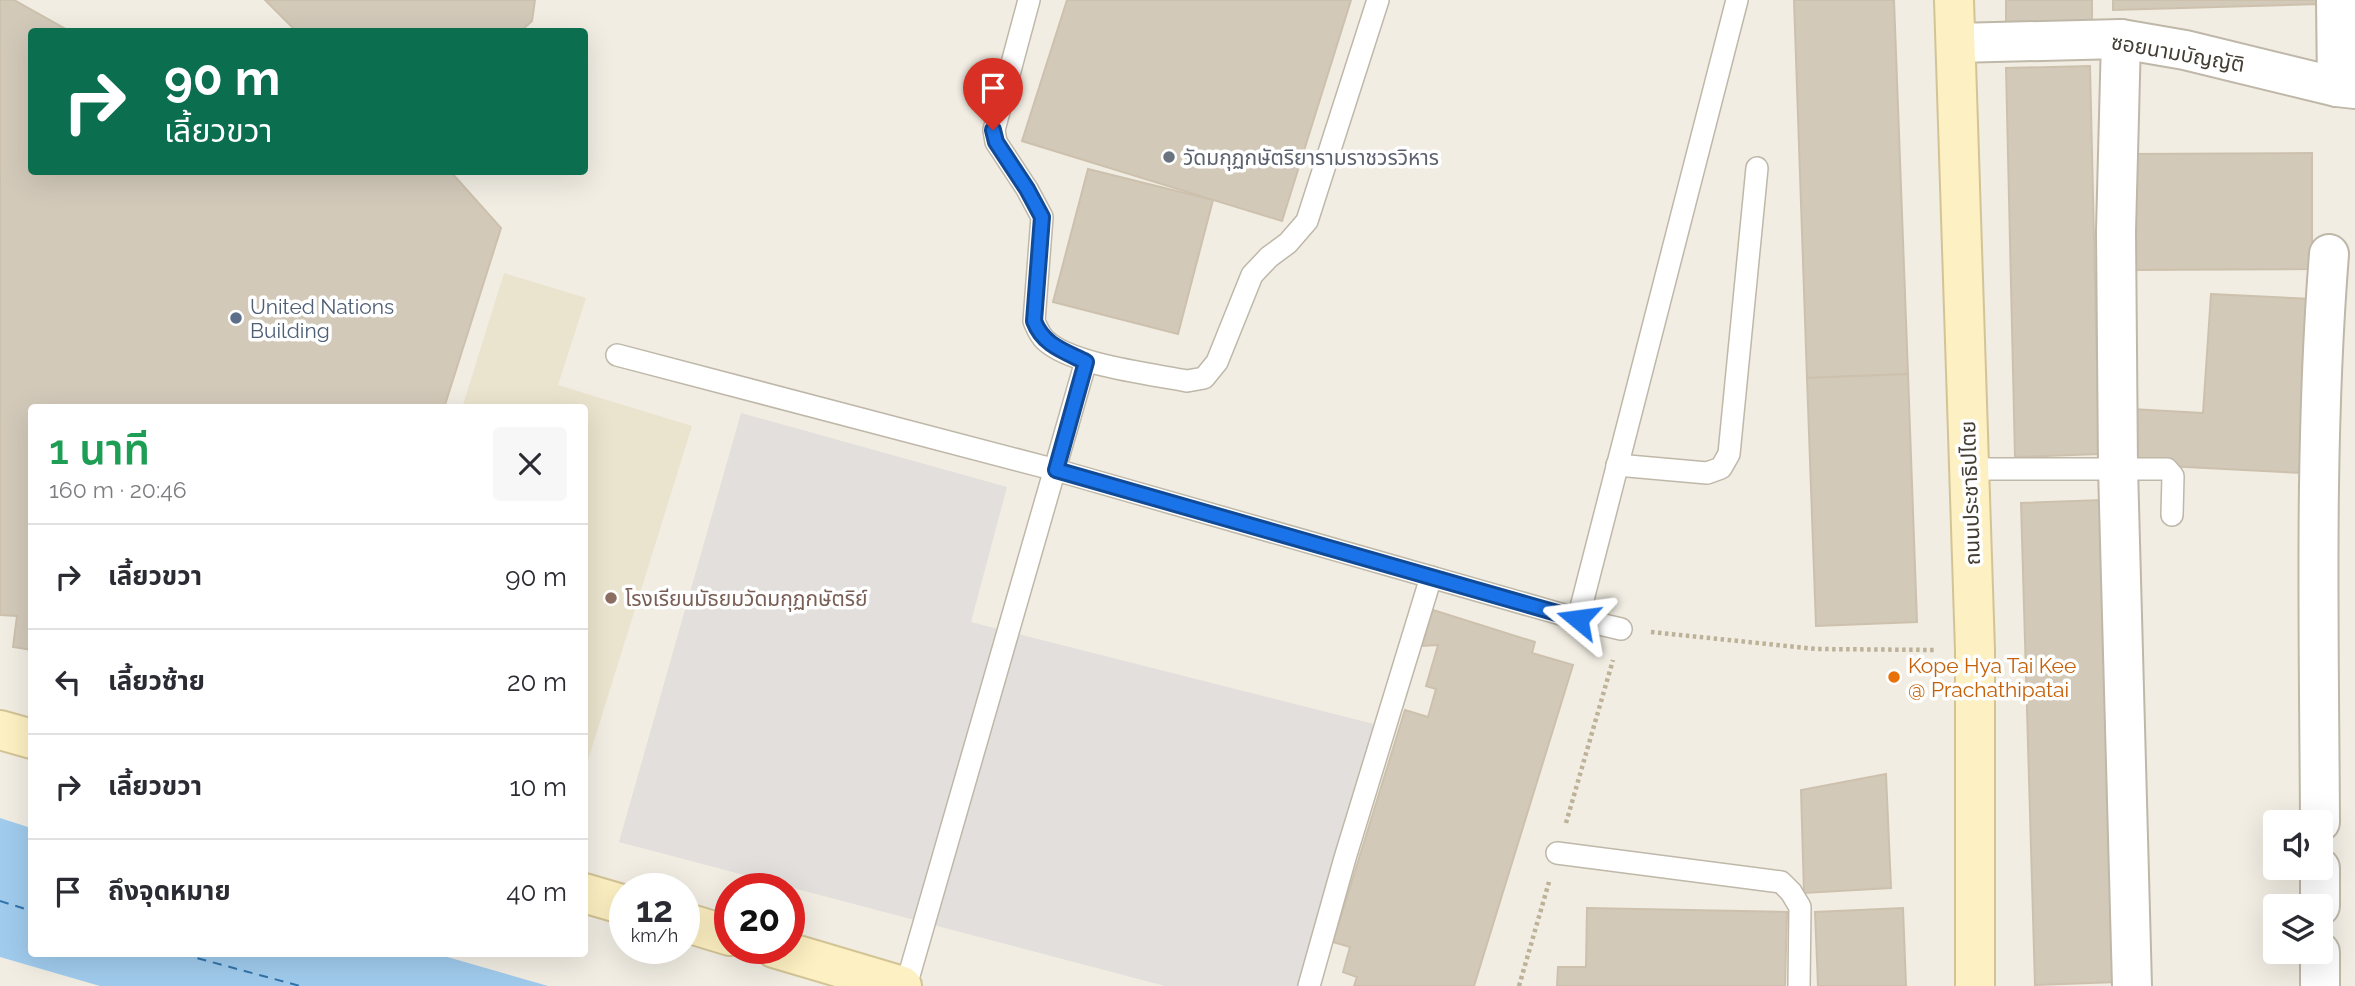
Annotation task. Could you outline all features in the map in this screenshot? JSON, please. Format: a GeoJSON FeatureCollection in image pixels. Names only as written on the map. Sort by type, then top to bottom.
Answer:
{"type":"FeatureCollection","features":[{"type":"Feature","properties":{"kind":"main road","name":"ถนนประชาธิปไตย"},"geometry":{"type":"LineString","coordinates":[[1954,0],[1975,651],[1975,986]]}},
{"type":"Feature","properties":{"kind":"main road"},"geometry":{"type":"LineString","coordinates":[[0,730],[28,737]]}},
{"type":"Feature","properties":{"kind":"main road"},"geometry":{"type":"LineString","coordinates":[[588,894],[609,900]]}},
{"type":"Feature","properties":{"kind":"main road"},"geometry":{"type":"LineString","coordinates":[[805,957],[904,986]]}},
{"type":"Feature","properties":{"kind":"street"},"geometry":{"type":"LineString","coordinates":[[2336,0],[2346,88]]}},
{"type":"Feature","properties":{"kind":"street","name":"ซอยนามบัญญัติ"},"geometry":{"type":"LineString","coordinates":[[1956,43],[2121,39],[2185,50],[2346,88]]}},
{"type":"Feature","properties":{"kind":"street"},"geometry":{"type":"LineString","coordinates":[[2121,39],[2116,232],[2118,468],[2132,986]]}},
{"type":"Feature","properties":{"kind":"street"},"geometry":{"type":"LineString","coordinates":[[2320,810],[2319,517],[2325,303],[2329,254]]}},
{"type":"Feature","properties":{"kind":"street"},"geometry":{"type":"LineString","coordinates":[[2320,964],[2320,986]]}},
{"type":"Feature","properties":{"kind":"lane"},"geometry":{"type":"LineString","coordinates":[[1029,0],[993,130],[996,142],[1042,217],[1034,321],[1047,342],[1086,362],[1187,381],[1204,378],[1217,362],[1252,275],[1269,257],[1288,243],[1307,221],[1378,0]]}},
{"type":"Feature","properties":{"kind":"lane"},"geometry":{"type":"LineString","coordinates":[[1578,619],[1737,0]]}},
{"type":"Feature","properties":{"kind":"lane"},"geometry":{"type":"LineString","coordinates":[[1617,465],[1707,473],[1721,468],[1729,454],[1757,168]]}},
{"type":"Feature","properties":{"kind":"lane"},"geometry":{"type":"LineString","coordinates":[[617,355],[1056,470],[1621,629]]}},
{"type":"Feature","properties":{"kind":"lane"},"geometry":{"type":"LineString","coordinates":[[904,986],[1086,362]]}},
{"type":"Feature","properties":{"kind":"lane"},"geometry":{"type":"LineString","coordinates":[[1969,469],[2167,469],[2173,475],[2172,515]]}},
{"type":"Feature","properties":{"kind":"lane"},"geometry":{"type":"LineString","coordinates":[[1309,986],[1431,577]]}},
{"type":"Feature","properties":{"kind":"lane"},"geometry":{"type":"LineString","coordinates":[[1557,853],[1781,882],[1800,907],[1799,986]]}},
{"type":"Feature","properties":{"kind":"path"},"geometry":{"type":"LineString","coordinates":[[1519,986],[1621,629],[1816,649],[1975,651]]}},
{"type":"Feature","properties":{"kind":"shaded area","name":"โรงเรียนมัธยมวัดมกุฏกษัตริย์"},"geometry":{"type":"Polygon","coordinates":[[[504,273],[586,298],[558,385],[692,426],[588,760],[588,404],[463,404],[504,273]]]}},
{"type":"Feature","properties":{"kind":"shaded area"},"geometry":{"type":"Polygon","coordinates":[[[741,413],[1007,487],[971,622],[1374,724],[1302,986],[1165,986],[805,891],[805,873],[737,873],[619,842],[741,413]]]}},
{"type":"Feature","properties":{"kind":"water"},"geometry":{"type":"Polygon","coordinates":[[[0,818],[28,827],[28,957],[447,957],[548,986],[100,986],[0,957],[0,818]]]}},
{"type":"Feature","properties":{"kind":"building","name":"United Nations Building"},"geometry":{"type":"Polygon","coordinates":[[[0,0],[14,0],[64,28],[28,28],[28,175],[454,175],[501,228],[445,404],[28,404],[28,649],[13,647],[17,616],[0,615],[0,0]]]}},
{"type":"Feature","properties":{"kind":"building"},"geometry":{"type":"Polygon","coordinates":[[[265,0],[535,0],[532,21],[524,28],[293,28],[265,0]]]}},
{"type":"Feature","properties":{"kind":"building"},"geometry":{"type":"Polygon","coordinates":[[[1067,0],[1351,0],[1282,221],[1022,141],[1067,0]]]}},
{"type":"Feature","properties":{"kind":"building"},"geometry":{"type":"Polygon","coordinates":[[[1794,0],[1894,0],[1908,374],[1807,378],[1794,0]]]}},
{"type":"Feature","properties":{"kind":"building"},"geometry":{"type":"Polygon","coordinates":[[[2006,0],[2092,0],[2092,20],[2006,22],[2006,0]]]}},
{"type":"Feature","properties":{"kind":"building"},"geometry":{"type":"Polygon","coordinates":[[[2113,0],[2321,0],[2321,4],[2113,10],[2113,0]]]}},
{"type":"Feature","properties":{"kind":"building"},"geometry":{"type":"Polygon","coordinates":[[[2090,66],[2099,454],[2015,457],[2006,68],[2090,66]]]}},
{"type":"Feature","properties":{"kind":"building"},"geometry":{"type":"Polygon","coordinates":[[[2312,153],[2312,269],[2126,270],[2126,154],[2312,153]]]}},
{"type":"Feature","properties":{"kind":"building"},"geometry":{"type":"Polygon","coordinates":[[[1088,169],[1213,200],[1178,334],[1053,302],[1088,169]]]}},
{"type":"Feature","properties":{"kind":"building"},"geometry":{"type":"Polygon","coordinates":[[[2211,294],[2312,299],[2302,473],[2128,464],[2132,409],[2203,413],[2211,294]]]}},
{"type":"Feature","properties":{"kind":"building"},"geometry":{"type":"Polygon","coordinates":[[[1908,374],[1917,622],[1816,626],[1807,378],[1908,374]]]}},
{"type":"Feature","properties":{"kind":"building"},"geometry":{"type":"Polygon","coordinates":[[[2103,500],[2117,982],[2035,985],[2021,503],[2103,500]]]}},
{"type":"Feature","properties":{"kind":"building"},"geometry":{"type":"Polygon","coordinates":[[[1433,610],[1535,642],[1532,653],[1573,665],[1474,986],[1354,986],[1357,977],[1343,972],[1350,947],[1333,942],[1405,710],[1428,717],[1436,689],[1426,686],[1438,645],[1422,646],[1433,610]]]}},
{"type":"Feature","properties":{"kind":"building"},"geometry":{"type":"Polygon","coordinates":[[[1886,774],[1891,888],[1804,893],[1801,790],[1886,774]]]}},
{"type":"Feature","properties":{"kind":"building"},"geometry":{"type":"Polygon","coordinates":[[[1587,908],[1787,912],[1785,986],[1557,986],[1558,967],[1586,967],[1587,908]]]}},
{"type":"Feature","properties":{"kind":"building"},"geometry":{"type":"Polygon","coordinates":[[[1903,908],[1906,986],[1818,986],[1815,912],[1903,908]]]}},
{"type":"Feature","properties":{"kind":"ferry route"},"geometry":{"type":"LineString","coordinates":[[0,901],[28,910]]}},
{"type":"Feature","properties":{"kind":"ferry route"},"geometry":{"type":"LineString","coordinates":[[193,957],[300,986]]}},
{"type":"Feature","properties":{"kind":"place","name":"วัดมกุฏกษัตริยารามราชวรวิหาร"},"geometry":{"type":"Point","coordinates":[1169,157]}},
{"type":"Feature","properties":{"kind":"place","name":"United Nations Building"},"geometry":{"type":"Point","coordinates":[236,318]}},
{"type":"Feature","properties":{"kind":"place","name":"โรงเรียนมัธยมวัดมกุฏกษัตริย์"},"geometry":{"type":"Point","coordinates":[611,598]}},
{"type":"Feature","properties":{"kind":"place","name":"Kope Hya Tai Kee @ Prachathipatai"},"geometry":{"type":"Point","coordinates":[1894,677]}},
{"type":"Feature","properties":{"kind":"route"},"geometry":{"type":"LineString","coordinates":[[993,130],[996,142],[1042,217],[1034,321],[1047,342],[1086,362],[1056,470],[1578,619]]}}]}
